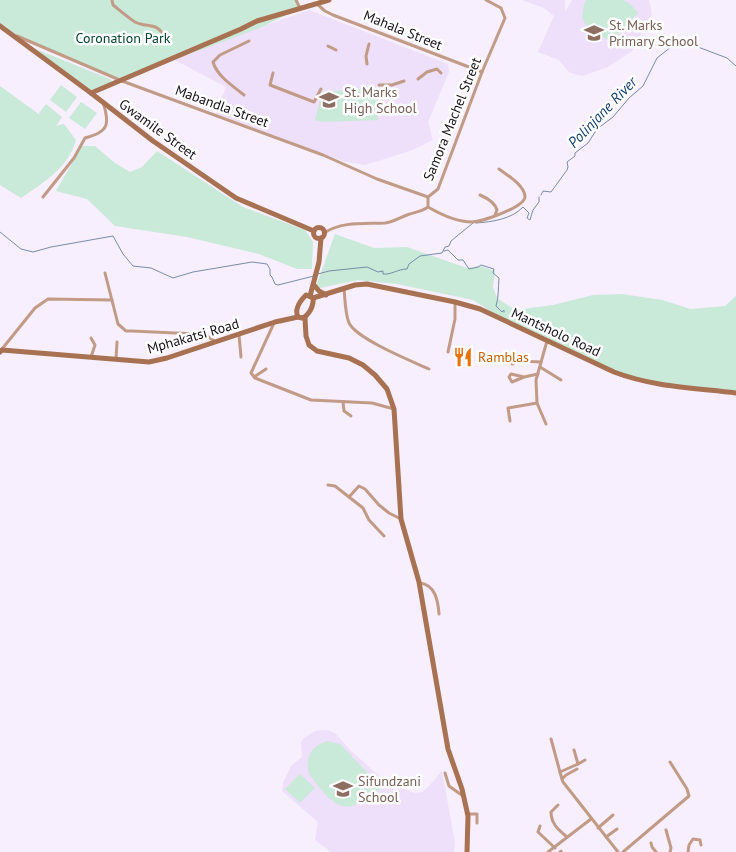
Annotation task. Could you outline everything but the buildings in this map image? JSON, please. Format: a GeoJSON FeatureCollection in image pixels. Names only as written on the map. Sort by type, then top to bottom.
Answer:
{"type":"FeatureCollection","features":[{"type":"Feature","properties":{"kind":"main road"},"geometry":{"type":"LineString","coordinates":[[91,93],[257,21],[329,0]]}},
{"type":"Feature","properties":{"kind":"main road","name":"Gwamile Street"},"geometry":{"type":"LineString","coordinates":[[0,26],[91,93],[153,142],[236,198],[314,231]]}},
{"type":"Feature","properties":{"kind":"main road"},"geometry":{"type":"LineString","coordinates":[[321,238],[314,236],[314,231],[320,228],[324,233],[321,238],[312,299],[305,318],[306,336],[309,345],[317,351],[349,358],[363,365],[387,389],[394,409],[401,519],[419,582],[448,749],[468,814],[467,852]]}},
{"type":"Feature","properties":{"kind":"main road"},"geometry":{"type":"LineString","coordinates":[[314,284],[319,291],[326,295]]}},
{"type":"Feature","properties":{"kind":"main road","name":"Mantsholo Road"},"geometry":{"type":"LineString","coordinates":[[312,299],[368,284],[455,302],[480,309],[614,372],[636,380],[661,385],[736,393]]}},
{"type":"Feature","properties":{"kind":"main road","name":"Mantsholo Road"},"geometry":{"type":"LineString","coordinates":[[312,299],[344,290]]}},
{"type":"Feature","properties":{"kind":"main road"},"geometry":{"type":"LineString","coordinates":[[305,318],[298,317],[298,304],[306,295],[312,299]]}},
{"type":"Feature","properties":{"kind":"main road","name":"Mphakatsi Road"},"geometry":{"type":"LineString","coordinates":[[1,351],[149,362],[167,358],[275,322],[298,317]]}},
{"type":"Feature","properties":{"kind":"street"},"geometry":{"type":"LineString","coordinates":[[112,0],[113,4],[136,22],[157,27],[162,35]]}},
{"type":"Feature","properties":{"kind":"street"},"geometry":{"type":"LineString","coordinates":[[296,0],[300,8]]}},
{"type":"Feature","properties":{"kind":"street","name":"Samora Machel Street"},"geometry":{"type":"LineString","coordinates":[[428,207],[428,197],[438,188],[482,72],[505,18],[501,8],[486,0]]}},
{"type":"Feature","properties":{"kind":"street","name":"Mahala Street"},"geometry":{"type":"LineString","coordinates":[[318,4],[325,11],[333,15],[482,72]]}},
{"type":"Feature","properties":{"kind":"street","name":"Mabandla Street"},"geometry":{"type":"LineString","coordinates":[[9,33],[122,81],[323,155],[377,179],[428,197]]}},
{"type":"Feature","properties":{"kind":"street"},"geometry":{"type":"LineString","coordinates":[[244,95],[223,78],[215,69],[213,62],[220,55],[248,41]]}},
{"type":"Feature","properties":{"kind":"street"},"geometry":{"type":"LineString","coordinates":[[367,64],[366,56],[369,44]]}},
{"type":"Feature","properties":{"kind":"street"},"geometry":{"type":"LineString","coordinates":[[328,46],[336,50]]}},
{"type":"Feature","properties":{"kind":"street"},"geometry":{"type":"LineString","coordinates":[[418,79],[433,70],[437,69],[441,73]]}},
{"type":"Feature","properties":{"kind":"street"},"geometry":{"type":"LineString","coordinates":[[273,73],[270,85],[314,102],[321,89]]}},
{"type":"Feature","properties":{"kind":"street"},"geometry":{"type":"LineString","coordinates":[[380,85],[392,85],[404,81]]}},
{"type":"Feature","properties":{"kind":"street"},"geometry":{"type":"LineString","coordinates":[[43,197],[74,158],[85,138],[97,135],[106,126],[107,117],[102,102]]}},
{"type":"Feature","properties":{"kind":"street"},"geometry":{"type":"LineString","coordinates":[[324,233],[331,228],[342,226],[396,221],[408,215],[420,213],[428,207],[448,217],[472,222],[511,210],[522,203],[525,195],[516,183],[499,169]]}},
{"type":"Feature","properties":{"kind":"street"},"geometry":{"type":"LineString","coordinates":[[480,195],[496,207],[497,210],[494,215]]}},
{"type":"Feature","properties":{"kind":"street"},"geometry":{"type":"LineString","coordinates":[[106,273],[118,324],[126,331],[206,335],[216,342]]}},
{"type":"Feature","properties":{"kind":"street"},"geometry":{"type":"LineString","coordinates":[[344,290],[347,318],[350,325],[365,338],[429,369]]}},
{"type":"Feature","properties":{"kind":"street"},"geometry":{"type":"LineString","coordinates":[[1,351],[35,308],[48,299],[112,300]]}},
{"type":"Feature","properties":{"kind":"street"},"geometry":{"type":"LineString","coordinates":[[448,352],[455,320],[455,302]]}},
{"type":"Feature","properties":{"kind":"street"},"geometry":{"type":"LineString","coordinates":[[275,322],[251,373],[254,377],[311,400],[372,403],[394,409]]}},
{"type":"Feature","properties":{"kind":"street"},"geometry":{"type":"LineString","coordinates":[[239,335],[240,357]]}},
{"type":"Feature","properties":{"kind":"street"},"geometry":{"type":"LineString","coordinates":[[91,338],[96,345],[91,357]]}},
{"type":"Feature","properties":{"kind":"street"},"geometry":{"type":"LineString","coordinates":[[546,424],[537,403],[536,380],[548,340]]}},
{"type":"Feature","properties":{"kind":"street"},"geometry":{"type":"LineString","coordinates":[[116,359],[117,342]]}},
{"type":"Feature","properties":{"kind":"street"},"geometry":{"type":"LineString","coordinates":[[402,357],[410,355]]}},
{"type":"Feature","properties":{"kind":"street"},"geometry":{"type":"LineString","coordinates":[[512,364],[519,361],[540,364],[561,380]]}},
{"type":"Feature","properties":{"kind":"street"},"geometry":{"type":"LineString","coordinates":[[254,377],[266,369]]}},
{"type":"Feature","properties":{"kind":"street"},"geometry":{"type":"LineString","coordinates":[[524,377],[538,374]]}},
{"type":"Feature","properties":{"kind":"street"},"geometry":{"type":"LineString","coordinates":[[343,402],[344,411],[351,416]]}},
{"type":"Feature","properties":{"kind":"street"},"geometry":{"type":"LineString","coordinates":[[510,421],[508,408],[537,403]]}},
{"type":"Feature","properties":{"kind":"street"},"geometry":{"type":"LineString","coordinates":[[328,484],[335,486],[363,508],[369,520],[384,536]]}},
{"type":"Feature","properties":{"kind":"street"},"geometry":{"type":"LineString","coordinates":[[348,497],[359,486],[365,488],[379,505],[401,519]]}},
{"type":"Feature","properties":{"kind":"street"},"geometry":{"type":"LineString","coordinates":[[419,582],[425,584],[436,595],[440,614]]}},
{"type":"Feature","properties":{"kind":"street"},"geometry":{"type":"LineString","coordinates":[[551,739],[562,780],[618,852]]}},
{"type":"Feature","properties":{"kind":"street"},"geometry":{"type":"LineString","coordinates":[[574,750],[578,764]]}},
{"type":"Feature","properties":{"kind":"street"},"geometry":{"type":"LineString","coordinates":[[560,772],[585,760]]}},
{"type":"Feature","properties":{"kind":"street"},"geometry":{"type":"LineString","coordinates":[[623,852],[689,796],[687,789],[670,762]]}},
{"type":"Feature","properties":{"kind":"street"},"geometry":{"type":"LineString","coordinates":[[562,780],[566,775],[577,769]]}},
{"type":"Feature","properties":{"kind":"street"},"geometry":{"type":"LineString","coordinates":[[445,773],[449,786],[464,796]]}},
{"type":"Feature","properties":{"kind":"street"},"geometry":{"type":"LineString","coordinates":[[558,805],[551,812],[551,818],[556,828],[567,837]]}},
{"type":"Feature","properties":{"kind":"street"},"geometry":{"type":"LineString","coordinates":[[468,814],[477,814],[477,823]]}},
{"type":"Feature","properties":{"kind":"street"},"geometry":{"type":"LineString","coordinates":[[598,828],[612,815]]}},
{"type":"Feature","properties":{"kind":"street"},"geometry":{"type":"LineString","coordinates":[[548,852],[591,819]]}},
{"type":"Feature","properties":{"kind":"street"},"geometry":{"type":"LineString","coordinates":[[540,826],[538,832],[555,848]]}},
{"type":"Feature","properties":{"kind":"street"},"geometry":{"type":"LineString","coordinates":[[606,837],[617,830]]}},
{"type":"Feature","properties":{"kind":"street"},"geometry":{"type":"LineString","coordinates":[[666,830],[671,848],[670,852]]}},
{"type":"Feature","properties":{"kind":"street"},"geometry":{"type":"LineString","coordinates":[[688,852],[689,845],[693,839],[700,840],[701,845]]}},
{"type":"Feature","properties":{"kind":"street"},"geometry":{"type":"LineString","coordinates":[[651,843],[652,848],[656,852]]}},
{"type":"Feature","properties":{"kind":"shaded area","name":"St. Marks Primary School"},"geometry":{"type":"Polygon","coordinates":[[[522,0],[565,0],[565,12],[572,0],[649,0],[652,14],[632,51],[608,67],[582,76],[569,72],[559,60],[538,52],[554,16],[544,8],[522,0]]]}},
{"type":"Feature","properties":{"kind":"shaded area","name":"St. Marks High School"},"geometry":{"type":"Polygon","coordinates":[[[309,10],[448,64],[449,72],[428,122],[433,140],[410,151],[365,165],[343,161],[216,114],[226,87],[171,58],[309,10]]]}},
{"type":"Feature","properties":{"kind":"shaded area","name":"Sifundzani School"},"geometry":{"type":"Polygon","coordinates":[[[327,730],[335,733],[350,750],[387,783],[415,793],[422,792],[442,771],[455,843],[454,852],[331,852],[315,840],[318,822],[282,791],[283,783],[291,766],[302,757],[301,742],[315,731],[327,730]]]}},
{"type":"Feature","properties":{"kind":"green space","name":"Coronation Park"},"geometry":{"type":"Polygon","coordinates":[[[0,0],[295,0],[300,8],[262,27],[121,80],[9,33],[0,26],[0,0]]]}},
{"type":"Feature","properties":{"kind":"green space"},"geometry":{"type":"Polygon","coordinates":[[[586,0],[623,0],[629,3],[638,13],[611,41],[587,26],[582,16],[586,0]]]}},
{"type":"Feature","properties":{"kind":"green space"},"geometry":{"type":"Polygon","coordinates":[[[28,46],[110,79],[113,82],[91,90],[28,46]]]}},
{"type":"Feature","properties":{"kind":"green space"},"geometry":{"type":"Polygon","coordinates":[[[61,85],[77,97],[66,112],[50,100],[61,85]]]}},
{"type":"Feature","properties":{"kind":"green space"},"geometry":{"type":"Polygon","coordinates":[[[0,86],[40,115],[39,113],[46,104],[62,117],[56,126],[64,124],[76,140],[68,158],[54,174],[21,198],[0,185],[0,86]]]}},
{"type":"Feature","properties":{"kind":"green space"},"geometry":{"type":"Polygon","coordinates":[[[376,87],[378,120],[323,122],[315,120],[322,92],[376,87]]]}},
{"type":"Feature","properties":{"kind":"green space"},"geometry":{"type":"Polygon","coordinates":[[[81,102],[97,113],[85,129],[69,118],[81,102]]]}},
{"type":"Feature","properties":{"kind":"green space"},"geometry":{"type":"Polygon","coordinates":[[[82,146],[95,146],[115,163],[130,172],[142,167],[157,151],[243,207],[305,230],[313,242],[312,269],[297,269],[259,254],[187,237],[115,226],[87,199],[56,191],[82,146]]]}},
{"type":"Feature","properties":{"kind":"green space"},"geometry":{"type":"Polygon","coordinates":[[[335,234],[374,248],[407,247],[467,268],[480,266],[495,271],[493,287],[497,298],[515,310],[553,305],[593,295],[622,294],[662,300],[691,309],[725,306],[736,296],[736,393],[636,380],[511,324],[473,300],[397,284],[358,280],[315,289],[335,234]]]}},
{"type":"Feature","properties":{"kind":"green space"},"geometry":{"type":"Polygon","coordinates":[[[327,741],[340,744],[382,788],[362,802],[348,807],[341,806],[329,798],[309,774],[308,768],[309,758],[313,749],[327,741]]]}},
{"type":"Feature","properties":{"kind":"green space"},"geometry":{"type":"Polygon","coordinates":[[[300,774],[315,788],[300,803],[285,789],[300,774]]]}},
{"type":"Feature","properties":{"kind":"waterway","name":"Polinjane River"},"geometry":{"type":"LineString","coordinates":[[541,195],[543,191],[551,192],[567,170],[567,162],[588,143],[597,129],[613,117],[629,98],[643,86],[657,58],[671,47],[679,45],[698,47],[727,58],[736,66]]}},
{"type":"Feature","properties":{"kind":"waterway","name":"Polinjane River"},"geometry":{"type":"LineString","coordinates":[[476,223],[495,221],[508,217],[523,207],[529,213],[527,218],[530,220],[533,210],[539,202],[539,197]]}},
{"type":"Feature","properties":{"kind":"waterway","name":"Polinjane River"},"geometry":{"type":"LineString","coordinates":[[318,274],[367,267],[378,272],[383,271],[383,274],[407,269],[409,264],[420,256],[442,253],[451,241],[473,223]]}},
{"type":"Feature","properties":{"kind":"waterway","name":"Polinjane River"},"geometry":{"type":"LineString","coordinates":[[0,232],[21,249],[33,252],[113,236],[123,254],[133,266],[151,268],[173,278],[193,272],[252,262],[267,264],[270,269],[270,275],[275,284],[278,285],[314,276]]}},
{"type":"Feature","properties":{"kind":"waterway"},"geometry":{"type":"LineString","coordinates":[[444,251],[448,250],[458,260],[463,260],[469,269],[481,265],[494,269],[493,273],[499,278],[496,306],[502,312],[504,310],[504,312]]}},
{"type":"Feature","properties":{"kind":"place","name":"St. Marks Primary School"},"geometry":{"type":"Point","coordinates":[594,33]}},
{"type":"Feature","properties":{"kind":"place","name":"St. Marks High School"},"geometry":{"type":"Point","coordinates":[329,100]}},
{"type":"Feature","properties":{"kind":"place","name":"Ramblas"},"geometry":{"type":"Point","coordinates":[463,357]}},
{"type":"Feature","properties":{"kind":"place","name":"Sifundzani School"},"geometry":{"type":"Point","coordinates":[343,789]}}]}
